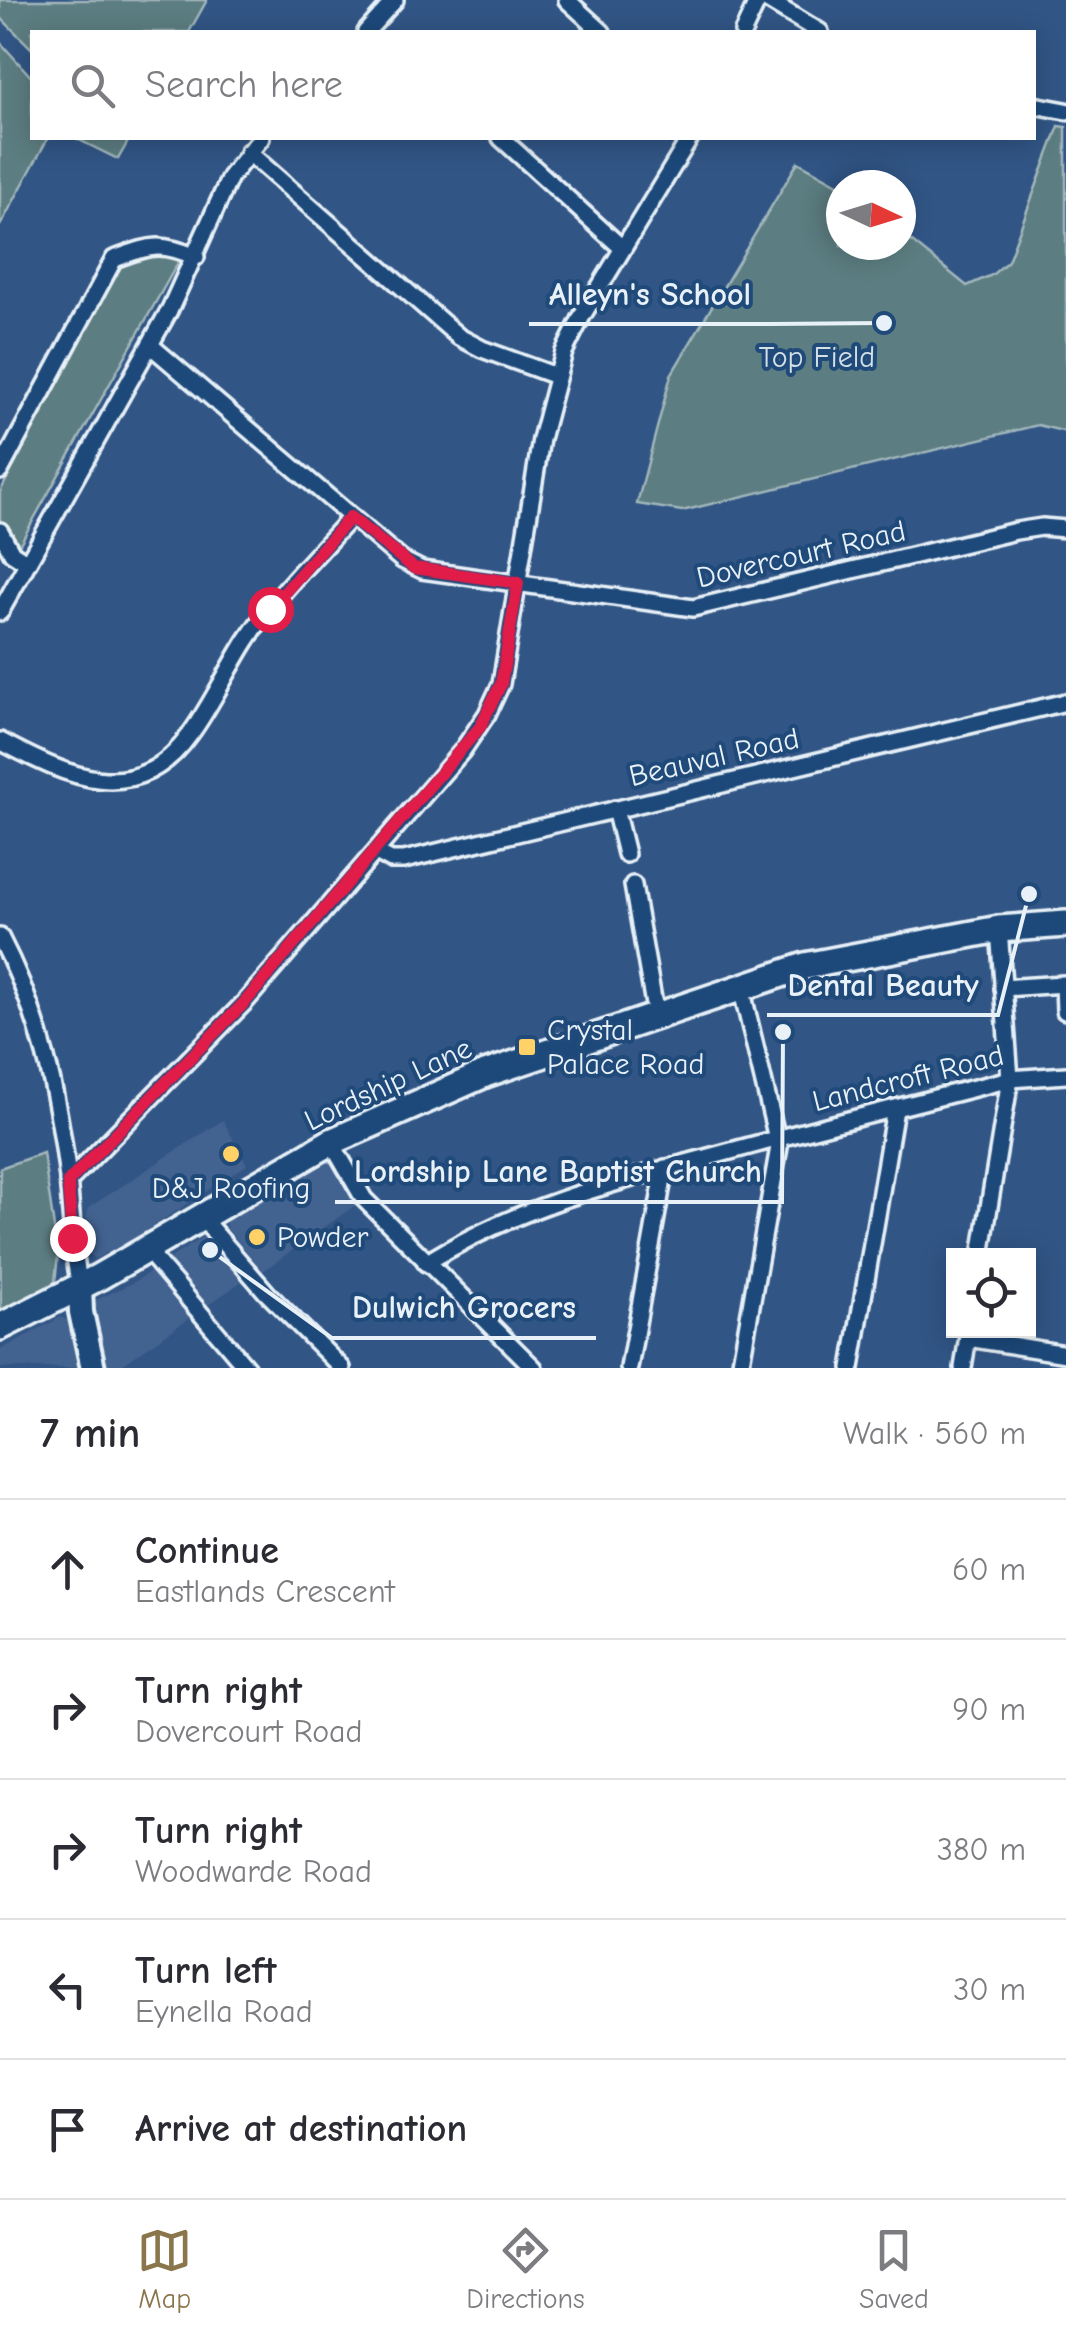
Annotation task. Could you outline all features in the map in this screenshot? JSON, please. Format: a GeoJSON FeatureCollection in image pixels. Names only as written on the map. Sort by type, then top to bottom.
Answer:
{"type":"FeatureCollection","features":[{"type":"Feature","properties":{"kind":"main road","name":"Lordship Lane"},"geometry":{"type":"LineString","coordinates":[[0,1328],[331,1142],[485,1074],[805,966],[999,929],[1066,924]]}},
{"type":"Feature","properties":{"kind":"main road"},"geometry":{"type":"LineString","coordinates":[[80,1286],[81,1312],[94,1368]]}},
{"type":"Feature","properties":{"kind":"street"},"geometry":{"type":"LineString","coordinates":[[376,29],[395,0]]}},
{"type":"Feature","properties":{"kind":"street"},"geometry":{"type":"LineString","coordinates":[[567,0],[600,30]]}},
{"type":"Feature","properties":{"kind":"street"},"geometry":{"type":"LineString","coordinates":[[744,30],[758,0]]}},
{"type":"Feature","properties":{"kind":"street"},"geometry":{"type":"LineString","coordinates":[[767,0],[817,30]]}},
{"type":"Feature","properties":{"kind":"street"},"geometry":{"type":"LineString","coordinates":[[1036,105],[1066,112]]}},
{"type":"Feature","properties":{"kind":"street"},"geometry":{"type":"LineString","coordinates":[[0,612],[196,257],[220,195],[259,140]]}},
{"type":"Feature","properties":{"kind":"street"},"geometry":{"type":"LineString","coordinates":[[503,140],[622,248]]}},
{"type":"Feature","properties":{"kind":"street"},"geometry":{"type":"LineString","coordinates":[[68,1182],[245,1002],[462,751],[493,704],[504,674],[541,439],[556,376],[576,327],[689,140]]}},
{"type":"Feature","properties":{"kind":"street"},"geometry":{"type":"LineString","coordinates":[[248,152],[459,336],[482,349],[556,376]]}},
{"type":"Feature","properties":{"kind":"street"},"geometry":{"type":"LineString","coordinates":[[0,471],[114,258],[154,244],[196,257]]}},
{"type":"Feature","properties":{"kind":"street","name":"Dovercourt Road"},"geometry":{"type":"LineString","coordinates":[[150,344],[414,568],[693,608],[1016,531],[1066,530]]}},
{"type":"Feature","properties":{"kind":"street"},"geometry":{"type":"LineString","coordinates":[[0,740],[52,768],[89,780],[123,780],[156,767],[192,733],[256,626],[350,517]]}},
{"type":"Feature","properties":{"kind":"street"},"geometry":{"type":"LineString","coordinates":[[0,531],[8,548],[26,562]]}},
{"type":"Feature","properties":{"kind":"street","name":"Beauval Road"},"geometry":{"type":"LineString","coordinates":[[376,852],[391,860],[404,860],[1066,702]]}},
{"type":"Feature","properties":{"kind":"street"},"geometry":{"type":"LineString","coordinates":[[615,809],[626,854]]}},
{"type":"Feature","properties":{"kind":"street"},"geometry":{"type":"LineString","coordinates":[[633,884],[656,1016]]}},
{"type":"Feature","properties":{"kind":"street"},"geometry":{"type":"LineString","coordinates":[[983,1248],[1010,1079],[999,929]]}},
{"type":"Feature","properties":{"kind":"street"},"geometry":{"type":"LineString","coordinates":[[0,937],[41,1032],[57,1105],[80,1286]]}},
{"type":"Feature","properties":{"kind":"street"},"geometry":{"type":"LineString","coordinates":[[1003,988],[1064,984],[1065,1011]]}},
{"type":"Feature","properties":{"kind":"street"},"geometry":{"type":"LineString","coordinates":[[740,1368],[779,1147],[742,988]]}},
{"type":"Feature","properties":{"kind":"street","name":"Landcroft Road"},"geometry":{"type":"LineString","coordinates":[[426,1263],[448,1248],[554,1202],[665,1168],[1010,1079],[1066,1075]]}},
{"type":"Feature","properties":{"kind":"street"},"geometry":{"type":"LineString","coordinates":[[851,1368],[895,1109]]}},
{"type":"Feature","properties":{"kind":"street"},"geometry":{"type":"LineString","coordinates":[[331,1142],[364,1199],[534,1368]]}},
{"type":"Feature","properties":{"kind":"street"},"geometry":{"type":"LineString","coordinates":[[629,1368],[665,1168]]}},
{"type":"Feature","properties":{"kind":"street"},"geometry":{"type":"LineString","coordinates":[[201,1217],[267,1293],[342,1368]]}},
{"type":"Feature","properties":{"kind":"street"},"geometry":{"type":"LineString","coordinates":[[145,1248],[239,1365]]}},
{"type":"Feature","properties":{"kind":"street"},"geometry":{"type":"LineString","coordinates":[[963,1368],[968,1338]]}},
{"type":"Feature","properties":{"kind":"street"},"geometry":{"type":"LineString","coordinates":[[988,1338],[1066,1354]]}},
{"type":"Feature","properties":{"kind":"shaded area"},"geometry":{"type":"Polygon","coordinates":[[[223,1120],[247,1165],[130,1241],[94,1259],[83,1245],[88,1208],[223,1120]]]}},
{"type":"Feature","properties":{"kind":"shaded area"},"geometry":{"type":"Polygon","coordinates":[[[338,1154],[364,1199],[263,1271],[226,1227],[226,1221],[338,1154]]]}},
{"type":"Feature","properties":{"kind":"shaded area"},"geometry":{"type":"Polygon","coordinates":[[[207,1234],[241,1282],[118,1368],[108,1368],[94,1301],[136,1281],[207,1234]]]}},
{"type":"Feature","properties":{"kind":"shaded area"},"geometry":{"type":"Polygon","coordinates":[[[61,1317],[70,1322],[80,1368],[0,1368],[0,1350],[61,1317]]]}},
{"type":"Feature","properties":{"kind":"green space"},"geometry":{"type":"Polygon","coordinates":[[[0,0],[207,0],[190,30],[30,30],[30,47],[0,17],[0,0]]]}},
{"type":"Feature","properties":{"kind":"green space"},"geometry":{"type":"Polygon","coordinates":[[[0,42],[30,76],[30,140],[47,140],[0,226],[0,42]]]}},
{"type":"Feature","properties":{"kind":"green space","name":"Top Field"},"geometry":{"type":"Polygon","coordinates":[[[1059,126],[1066,127],[1066,432],[1038,425],[682,511],[637,504],[671,375],[798,162],[826,178],[826,260],[916,260],[916,245],[967,286],[992,275],[1008,261],[1059,126]]]}},
{"type":"Feature","properties":{"kind":"green space"},"geometry":{"type":"Polygon","coordinates":[[[79,140],[129,140],[118,159],[79,140]]]}},
{"type":"Feature","properties":{"kind":"green space"},"geometry":{"type":"Polygon","coordinates":[[[157,254],[181,257],[17,549],[0,525],[0,492],[122,261],[157,254]]]}},
{"type":"Feature","properties":{"kind":"green space"},"geometry":{"type":"Polygon","coordinates":[[[43,1153],[58,1255],[55,1282],[1,1316],[0,1168],[43,1153]]]}},
{"type":"Feature","properties":{"kind":"place","name":"Alleyn's School"},"geometry":{"type":"Point","coordinates":[884,323]}},
{"type":"Feature","properties":{"kind":"place","name":"Dental Beauty"},"geometry":{"type":"Point","coordinates":[1029,894]}},
{"type":"Feature","properties":{"kind":"place","name":"Lordship Lane Baptist Church"},"geometry":{"type":"Point","coordinates":[783,1032]}},
{"type":"Feature","properties":{"kind":"place","name":"Crystal Palace Road"},"geometry":{"type":"Point","coordinates":[527,1047]}},
{"type":"Feature","properties":{"kind":"place","name":"D&J Roofing"},"geometry":{"type":"Point","coordinates":[231,1154]}},
{"type":"Feature","properties":{"kind":"place","name":"Powder"},"geometry":{"type":"Point","coordinates":[257,1237]}},
{"type":"Feature","properties":{"kind":"place","name":"Dulwich Grocers"},"geometry":{"type":"Point","coordinates":[210,1250]}},
{"type":"Feature","properties":{"kind":"route"},"geometry":{"type":"LineString","coordinates":[[72,1238],[68,1182],[245,1002],[480,727],[504,674],[518,583],[414,568],[350,517],[270,609]]}}]}
